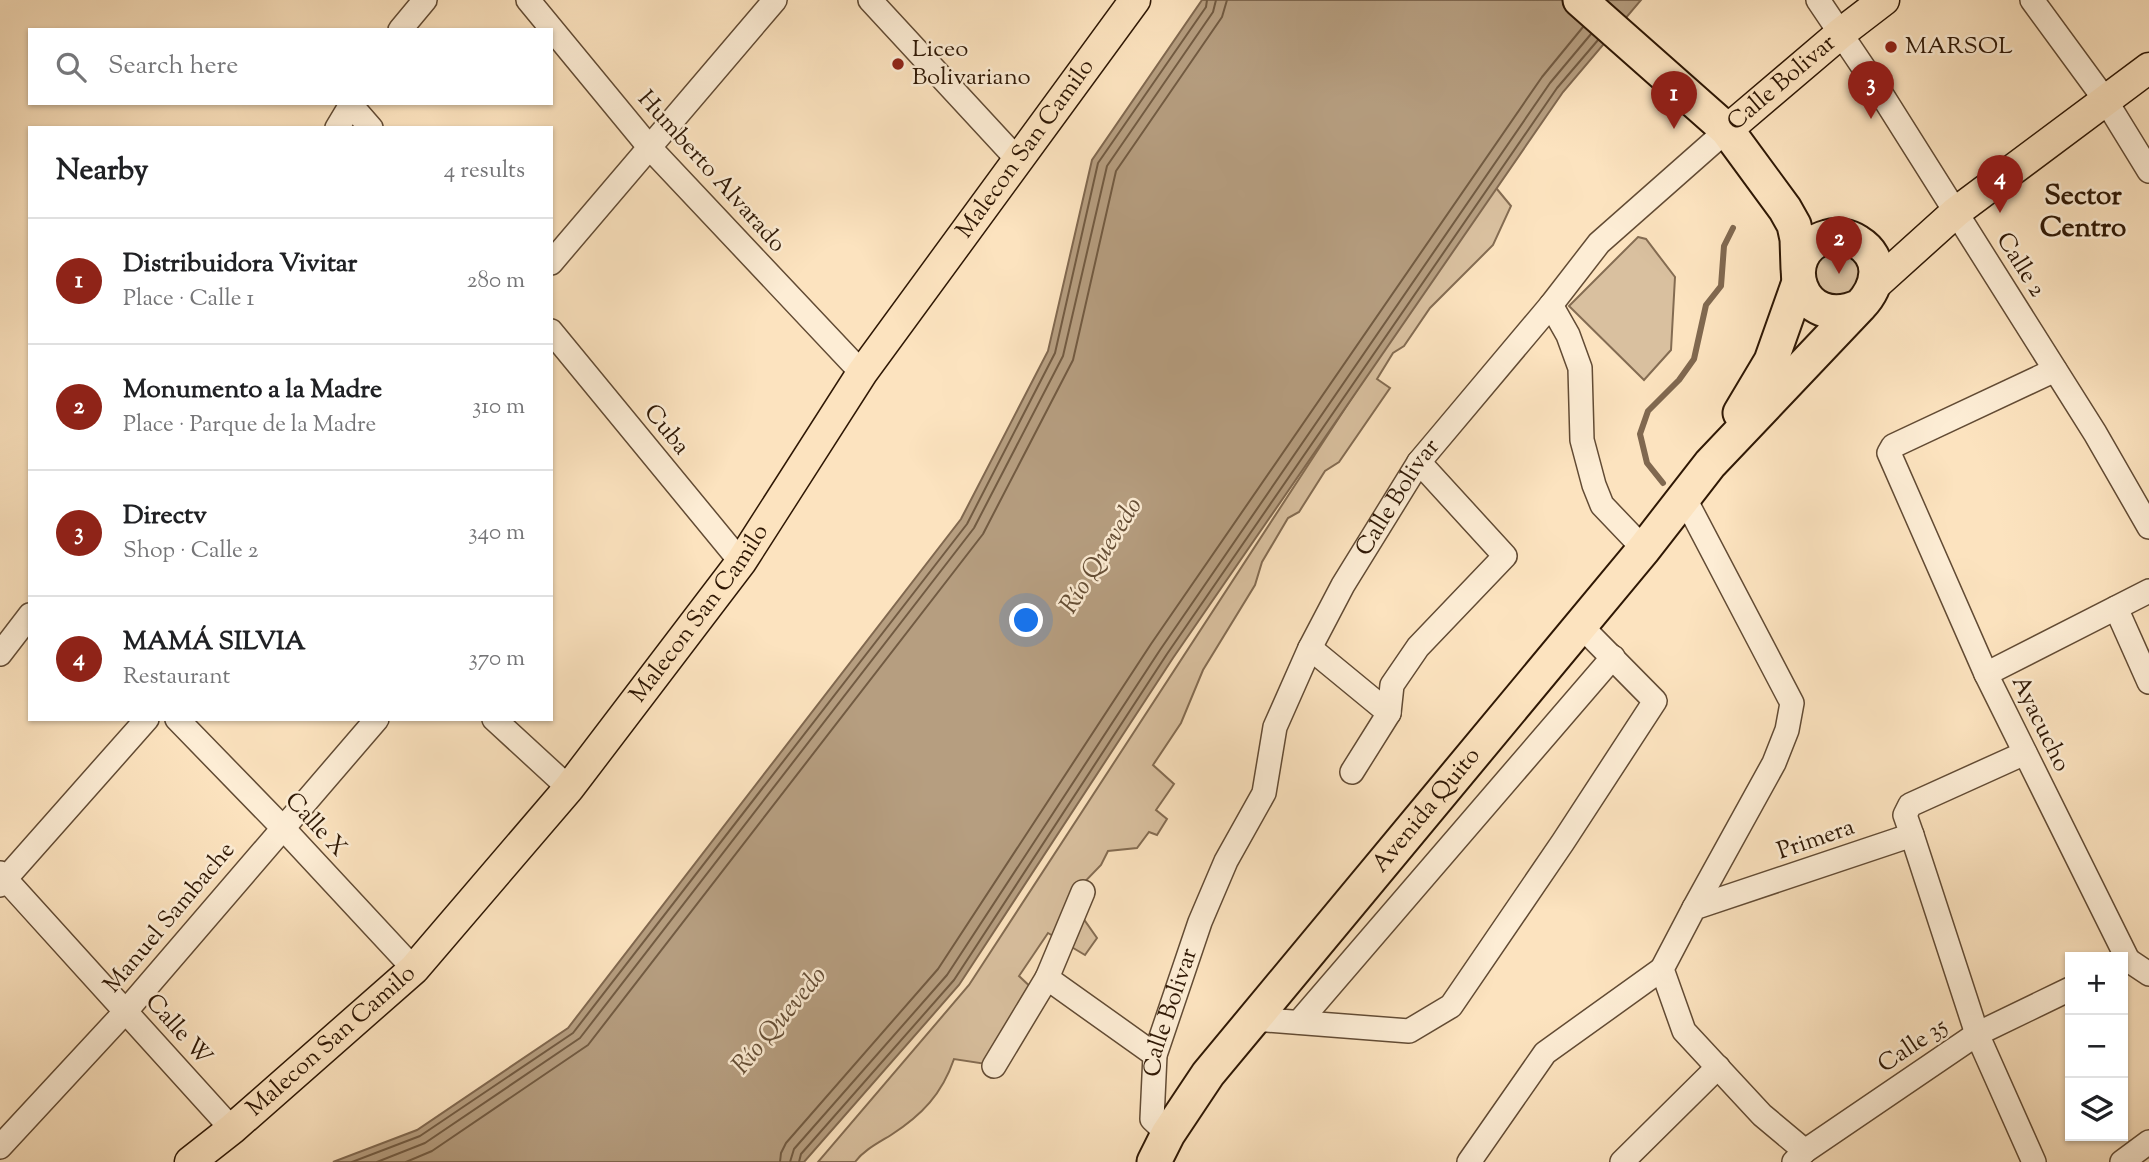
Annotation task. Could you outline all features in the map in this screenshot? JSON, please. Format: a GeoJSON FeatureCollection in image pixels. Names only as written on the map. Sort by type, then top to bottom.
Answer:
{"type":"FeatureCollection","features":[{"type":"Feature","properties":{"kind":"highway"},"geometry":{"type":"LineString","coordinates":[[1580,0],[1727,130],[1794,225],[1798,275],[1803,293],[1811,303],[1821,310],[1848,312],[1867,295],[1876,271],[1873,258],[1865,247],[1843,236],[1831,236],[1819,239],[1809,247],[1802,257],[1798,275]]}},
{"type":"Feature","properties":{"kind":"highway"},"geometry":{"type":"LineString","coordinates":[[1772,194],[1808,223],[1831,236]]}},
{"type":"Feature","properties":{"kind":"highway","name":"Avenida Quito"},"geometry":{"type":"LineString","coordinates":[[1710,464],[1771,361],[1798,275]]}},
{"type":"Feature","properties":{"kind":"highway","name":"Avenida Quito"},"geometry":{"type":"LineString","coordinates":[[1161,1148],[1208,1074],[1644,549],[1710,464],[1867,295]]}},
{"type":"Feature","properties":{"kind":"main road","name":"Malecon San Camilo"},"geometry":{"type":"LineString","coordinates":[[190,1162],[232,1129],[414,969],[569,788],[741,562],[862,373],[1135,0]]}},
{"type":"Feature","properties":{"kind":"main road","name":"Calle Bolivar"},"geometry":{"type":"LineString","coordinates":[[1727,130],[1841,33],[1885,0]]}},
{"type":"Feature","properties":{"kind":"main road"},"geometry":{"type":"LineString","coordinates":[[1867,295],[1956,212],[2149,68]]}},
{"type":"Feature","properties":{"kind":"street"},"geometry":{"type":"LineString","coordinates":[[399,28],[409,0]]}},
{"type":"Feature","properties":{"kind":"street"},"geometry":{"type":"LineString","coordinates":[[400,28],[425,0]]}},
{"type":"Feature","properties":{"kind":"street","name":"Humberto Alvarado"},"geometry":{"type":"LineString","coordinates":[[528,0],[551,28]]}},
{"type":"Feature","properties":{"kind":"street"},"geometry":{"type":"LineString","coordinates":[[553,261],[775,0]]}},
{"type":"Feature","properties":{"kind":"street"},"geometry":{"type":"LineString","coordinates":[[870,0],[1017,159]]}},
{"type":"Feature","properties":{"kind":"street","name":"Calle 2"},"geometry":{"type":"LineString","coordinates":[[1818,0],[2095,433],[2149,527]]}},
{"type":"Feature","properties":{"kind":"street"},"geometry":{"type":"LineString","coordinates":[[2032,0],[2106,101],[2149,171]]}},
{"type":"Feature","properties":{"kind":"street","name":"Humberto Alvarado"},"geometry":{"type":"LineString","coordinates":[[553,30],[650,148],[862,373]]}},
{"type":"Feature","properties":{"kind":"street"},"geometry":{"type":"LineString","coordinates":[[338,126],[350,105]]}},
{"type":"Feature","properties":{"kind":"street"},"geometry":{"type":"LineString","coordinates":[[352,105],[369,126]]}},
{"type":"Feature","properties":{"kind":"street","name":"Calle Bolivar"},"geometry":{"type":"LineString","coordinates":[[1161,1148],[1152,1119],[1154,1055],[1200,922],[1221,873],[1264,793],[1275,727],[1310,648],[1343,585],[1419,462],[1600,243],[1727,130]]}},
{"type":"Feature","properties":{"kind":"street"},"geometry":{"type":"LineString","coordinates":[[1551,305],[1568,335],[1580,368],[1582,440],[1594,485],[1602,505],[1644,549]]}},
{"type":"Feature","properties":{"kind":"street","name":"Cuba"},"geometry":{"type":"LineString","coordinates":[[553,333],[741,562]]}},
{"type":"Feature","properties":{"kind":"street"},"geometry":{"type":"LineString","coordinates":[[1986,674],[1889,453],[1893,446],[2055,370]]}},
{"type":"Feature","properties":{"kind":"street"},"geometry":{"type":"LineString","coordinates":[[1352,772],[1389,713],[1392,685],[1418,647],[1505,556],[1419,462]]}},
{"type":"Feature","properties":{"kind":"street"},"geometry":{"type":"LineString","coordinates":[[1469,1162],[1545,1053],[1662,970],[1774,763],[1787,730],[1792,703],[1684,497]]}},
{"type":"Feature","properties":{"kind":"street","name":"Ayacucho"},"geometry":{"type":"LineString","coordinates":[[2120,952],[1986,674],[2149,591]]}},
{"type":"Feature","properties":{"kind":"street"},"geometry":{"type":"LineString","coordinates":[[2116,608],[2149,682]]}},
{"type":"Feature","properties":{"kind":"street"},"geometry":{"type":"LineString","coordinates":[[0,654],[28,618]]}},
{"type":"Feature","properties":{"kind":"street"},"geometry":{"type":"LineString","coordinates":[[1254,1018],[1409,1031],[1451,1006],[1655,701],[1580,625]]}},
{"type":"Feature","properties":{"kind":"street"},"geometry":{"type":"LineString","coordinates":[[1310,648],[1389,713]]}},
{"type":"Feature","properties":{"kind":"street"},"geometry":{"type":"LineString","coordinates":[[1298,1022],[1613,657]]}},
{"type":"Feature","properties":{"kind":"street"},"geometry":{"type":"LineString","coordinates":[[2,879],[145,721]]}},
{"type":"Feature","properties":{"kind":"street","name":"Calle X"},"geometry":{"type":"LineString","coordinates":[[179,721],[414,969]]}},
{"type":"Feature","properties":{"kind":"street","name":"Manuel Sambache"},"geometry":{"type":"LineString","coordinates":[[0,1147],[125,1011],[375,721]]}},
{"type":"Feature","properties":{"kind":"street"},"geometry":{"type":"LineString","coordinates":[[496,721],[569,788]]}},
{"type":"Feature","properties":{"kind":"street"},"geometry":{"type":"LineString","coordinates":[[2025,753],[1910,805],[1905,815],[1977,1034],[2034,1162]]}},
{"type":"Feature","properties":{"kind":"street","name":"Primera"},"geometry":{"type":"LineString","coordinates":[[1694,908],[1912,835]]}},
{"type":"Feature","properties":{"kind":"street","name":"Calle W"},"geometry":{"type":"LineString","coordinates":[[2,879],[232,1129]]}},
{"type":"Feature","properties":{"kind":"street"},"geometry":{"type":"LineString","coordinates":[[994,1066],[1047,978],[1083,892]]}},
{"type":"Feature","properties":{"kind":"street"},"geometry":{"type":"LineString","coordinates":[[2128,964],[2149,974]]}},
{"type":"Feature","properties":{"kind":"street"},"geometry":{"type":"LineString","coordinates":[[1662,970],[1684,1031],[1800,1156]]}},
{"type":"Feature","properties":{"kind":"street"},"geometry":{"type":"LineString","coordinates":[[1047,978],[1154,1055]]}},
{"type":"Feature","properties":{"kind":"street","name":"Calle 35"},"geometry":{"type":"LineString","coordinates":[[1800,1156],[1977,1034],[2065,991]]}},
{"type":"Feature","properties":{"kind":"street"},"geometry":{"type":"LineString","coordinates":[[1622,1162],[1718,1067]]}},
{"type":"Feature","properties":{"kind":"street"},"geometry":{"type":"LineString","coordinates":[[2122,1162],[2149,1142]]}},
{"type":"Feature","properties":{"kind":"shaded area"},"geometry":{"type":"Polygon","coordinates":[[[1492,183],[1511,206],[1493,245],[1430,308],[1404,346],[1393,353],[1377,379],[1390,388],[1339,462],[1325,471],[1299,512],[1288,518],[1262,562],[1255,585],[1203,670],[1181,723],[1153,765],[1174,784],[1156,810],[1167,819],[1157,835],[1149,832],[1137,848],[1108,851],[1101,865],[1069,898],[1097,938],[1085,955],[1048,933],[1019,976],[1036,992],[986,1064],[954,1059],[930,1103],[902,1127],[867,1150],[855,1162],[818,1162],[969,985],[1492,183]]]}},
{"type":"Feature","properties":{"kind":"shaded area"},"geometry":{"type":"Polygon","coordinates":[[[1638,237],[1646,239],[1675,277],[1671,350],[1644,380],[1569,306],[1638,237]]]}},
{"type":"Feature","properties":{"kind":"shaded area"},"geometry":{"type":"Polygon","coordinates":[[[1830,245],[1863,262],[1856,295],[1822,298],[1809,264],[1830,245]]]}},
{"type":"Feature","properties":{"kind":"water","name":"Río Quevedo"},"geometry":{"type":"Polygon","coordinates":[[[1202,0],[1641,0],[1563,92],[1173,658],[959,985],[804,1162],[333,1162],[417,1130],[568,1028],[961,519],[1048,351],[1092,160],[1202,0]]]}},
{"type":"Feature","properties":{"kind":"waterway"},"geometry":{"type":"LineString","coordinates":[[1663,483],[1647,463],[1640,434],[1648,411],[1679,380],[1694,359],[1706,305],[1721,286],[1724,246],[1733,228]]}},
{"type":"Feature","properties":{"kind":"place","name":"MARSOL"},"geometry":{"type":"Point","coordinates":[1891,47]}},
{"type":"Feature","properties":{"kind":"place","name":"Liceo Bolivariano"},"geometry":{"type":"Point","coordinates":[898,64]}},
{"type":"Feature","properties":{"kind":"place","name":"Directv"},"geometry":{"type":"Point","coordinates":[1871,119]}},
{"type":"Feature","properties":{"kind":"place","name":"Distribuidora Vivitar"},"geometry":{"type":"Point","coordinates":[1674,129]}},
{"type":"Feature","properties":{"kind":"place","name":"MAMÁ SILVIA"},"geometry":{"type":"Point","coordinates":[2000,213]}},
{"type":"Feature","properties":{"kind":"place","name":"Monumento a la Madre"},"geometry":{"type":"Point","coordinates":[1839,274]}},
{"type":"Feature","properties":{"kind":"district","name":"Sector Centro"},"geometry":{"type":"Point","coordinates":[2083,213]}}]}
